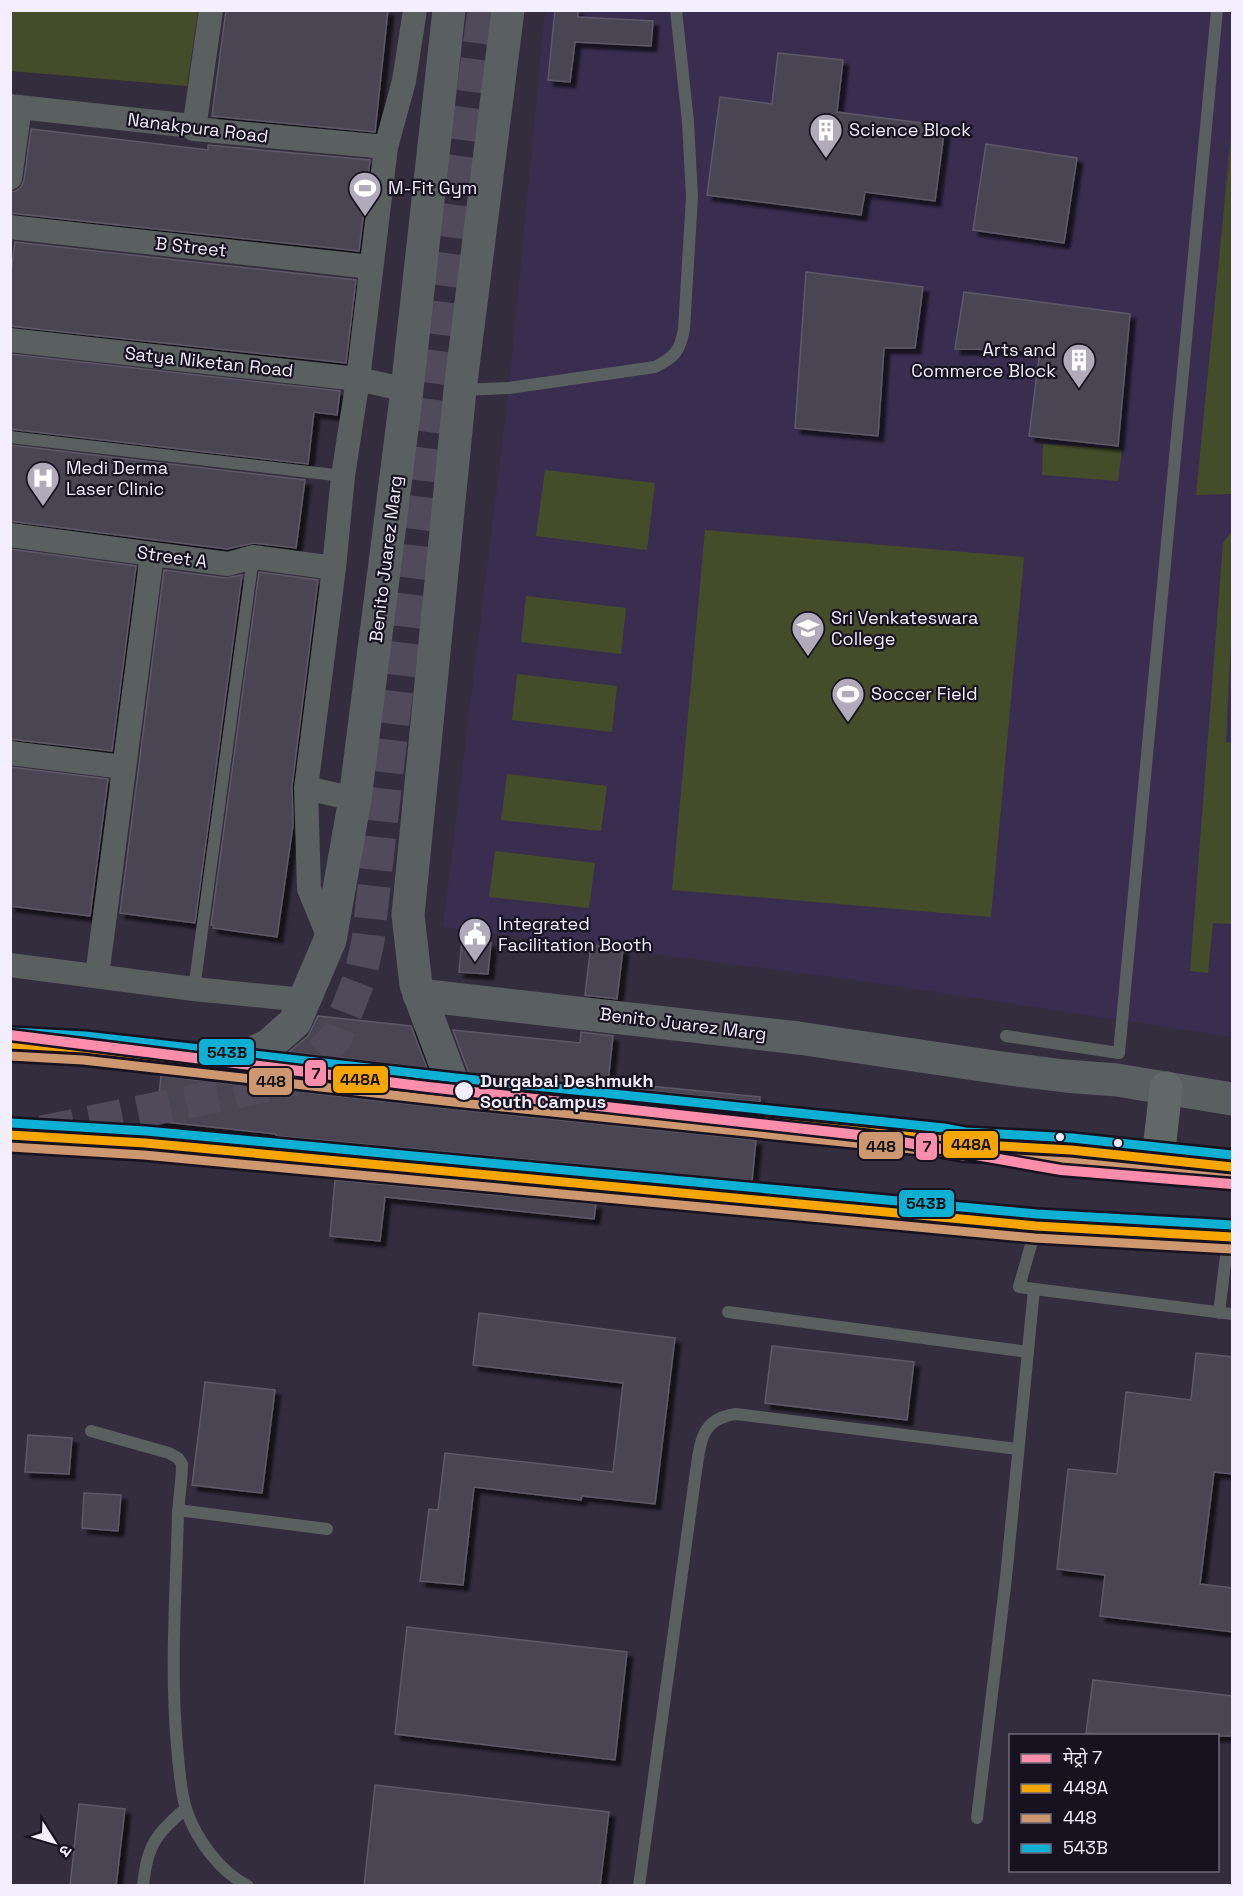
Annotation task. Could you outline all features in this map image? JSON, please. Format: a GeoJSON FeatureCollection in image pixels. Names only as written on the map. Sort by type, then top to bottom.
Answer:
{"type":"FeatureCollection","features":[{"type":"Feature","properties":{"kind":"main road"},"geometry":{"type":"LineString","coordinates":[[10,1044],[84,1048],[964,1144],[1071,1150],[1233,1167]]}},
{"type":"Feature","properties":{"kind":"main road"},"geometry":{"type":"LineString","coordinates":[[1158,1159],[1166,1088]]}},
{"type":"Feature","properties":{"kind":"main road"},"geometry":{"type":"LineString","coordinates":[[10,1135],[145,1143],[1036,1226],[1231,1237]]}},
{"type":"Feature","properties":{"kind":"street"},"geometry":{"type":"LineString","coordinates":[[194,129],[211,10]]}},
{"type":"Feature","properties":{"kind":"street"},"geometry":{"type":"LineString","coordinates":[[330,940],[309,889],[306,788],[343,476],[358,379],[386,147],[405,81],[415,10]]}},
{"type":"Feature","properties":{"kind":"street","name":"Benito Juarez Marg"},"geometry":{"type":"LineString","coordinates":[[231,1064],[269,1045],[295,1022],[330,940],[355,799],[407,390],[449,10]]}},
{"type":"Feature","properties":{"kind":"street"},"geometry":{"type":"LineString","coordinates":[[454,1090],[416,985],[408,915],[460,390],[508,10]]}},
{"type":"Feature","properties":{"kind":"street"},"geometry":{"type":"LineString","coordinates":[[10,177],[15,107]]}},
{"type":"Feature","properties":{"kind":"street","name":"Nanakpura Road"},"geometry":{"type":"LineString","coordinates":[[15,107],[192,126],[194,129],[386,147]]}},
{"type":"Feature","properties":{"kind":"street","name":"B Street"},"geometry":{"type":"LineString","coordinates":[[10,227],[371,267]]}},
{"type":"Feature","properties":{"kind":"street","name":"Satya Niketan Road"},"geometry":{"type":"LineString","coordinates":[[10,340],[358,379],[407,390]]}},
{"type":"Feature","properties":{"kind":"street","name":"Street A"},"geometry":{"type":"LineString","coordinates":[[10,535],[228,564],[253,557],[334,567]]}},
{"type":"Feature","properties":{"kind":"street"},"geometry":{"type":"LineString","coordinates":[[97,976],[152,554]]}},
{"type":"Feature","properties":{"kind":"street"},"geometry":{"type":"LineString","coordinates":[[10,753],[124,767]]}},
{"type":"Feature","properties":{"kind":"street"},"geometry":{"type":"LineString","coordinates":[[306,788],[355,799]]}},
{"type":"Feature","properties":{"kind":"street"},"geometry":{"type":"LineString","coordinates":[[10,965],[194,989],[304,1000]]}},
{"type":"Feature","properties":{"kind":"street","name":"Benito Juarez Marg"},"geometry":{"type":"LineString","coordinates":[[419,995],[798,1038],[1065,1076],[1117,1080],[1233,1099]]}},
{"type":"Feature","properties":{"kind":"lane"},"geometry":{"type":"LineString","coordinates":[[460,390],[509,388],[655,367],[671,359],[681,345],[684,329],[692,197],[688,122],[676,10]]}},
{"type":"Feature","properties":{"kind":"lane"},"geometry":{"type":"LineString","coordinates":[[1006,1036],[1119,1053],[1217,10]]}},
{"type":"Feature","properties":{"kind":"lane"},"geometry":{"type":"LineString","coordinates":[[10,437],[343,476]]}},
{"type":"Feature","properties":{"kind":"lane"},"geometry":{"type":"LineString","coordinates":[[194,989],[253,557]]}},
{"type":"Feature","properties":{"kind":"lane"},"geometry":{"type":"LineString","coordinates":[[1036,1226],[1019,1287],[1233,1314]]}},
{"type":"Feature","properties":{"kind":"lane"},"geometry":{"type":"LineString","coordinates":[[1219,1312],[1231,1237]]}},
{"type":"Feature","properties":{"kind":"lane"},"geometry":{"type":"LineString","coordinates":[[977,1818],[1006,1578],[1034,1289]]}},
{"type":"Feature","properties":{"kind":"lane"},"geometry":{"type":"LineString","coordinates":[[728,1312],[1028,1352]]}},
{"type":"Feature","properties":{"kind":"lane"},"geometry":{"type":"LineString","coordinates":[[639,1886],[696,1471],[700,1447],[708,1425],[723,1416],[736,1414],[1018,1449]]}},
{"type":"Feature","properties":{"kind":"lane"},"geometry":{"type":"LineString","coordinates":[[91,1431],[169,1453],[178,1458],[182,1464],[178,1510],[174,1683],[178,1750],[186,1808],[197,1833],[214,1857],[227,1871],[248,1886]]}},
{"type":"Feature","properties":{"kind":"lane"},"geometry":{"type":"LineString","coordinates":[[178,1510],[327,1529]]}},
{"type":"Feature","properties":{"kind":"lane"},"geometry":{"type":"LineString","coordinates":[[143,1886],[146,1862],[153,1843],[165,1827],[186,1808]]}},
{"type":"Feature","properties":{"kind":"shaded area","name":"Sri Venkateswara College"},"geometry":{"type":"Polygon","coordinates":[[[545,11],[1232,11],[1232,1037],[870,982],[443,927],[509,388],[545,11]]]}},
{"type":"Feature","properties":{"kind":"green space"},"geometry":{"type":"Polygon","coordinates":[[[10,11],[198,11],[187,86],[11,71],[10,11]]]}},
{"type":"Feature","properties":{"kind":"green space"},"geometry":{"type":"Polygon","coordinates":[[[1232,126],[1232,494],[1196,495],[1232,126]]]}},
{"type":"Feature","properties":{"kind":"green space"},"geometry":{"type":"Polygon","coordinates":[[[1043,444],[1122,449],[1118,481],[1042,475],[1043,444]]]}},
{"type":"Feature","properties":{"kind":"green space"},"geometry":{"type":"Polygon","coordinates":[[[545,470],[655,483],[647,550],[536,536],[545,470]]]}},
{"type":"Feature","properties":{"kind":"green space","name":"Soccer Field"},"geometry":{"type":"Polygon","coordinates":[[[705,530],[1024,557],[991,917],[672,890],[705,530]]]}},
{"type":"Feature","properties":{"kind":"green space"},"geometry":{"type":"Polygon","coordinates":[[[1232,531],[1232,619],[1226,742],[1232,743],[1232,924],[1213,923],[1208,973],[1190,971],[1223,543],[1232,531]]]}},
{"type":"Feature","properties":{"kind":"green space"},"geometry":{"type":"Polygon","coordinates":[[[526,596],[626,608],[621,654],[521,642],[526,596]]]}},
{"type":"Feature","properties":{"kind":"green space"},"geometry":{"type":"Polygon","coordinates":[[[517,674],[617,686],[612,732],[512,720],[517,674]]]}},
{"type":"Feature","properties":{"kind":"green space"},"geometry":{"type":"Polygon","coordinates":[[[507,774],[607,786],[601,831],[501,820],[507,774]]]}},
{"type":"Feature","properties":{"kind":"green space"},"geometry":{"type":"Polygon","coordinates":[[[495,851],[595,863],[589,908],[489,897],[495,851]]]}},
{"type":"Feature","properties":{"kind":"building"},"geometry":{"type":"Polygon","coordinates":[[[226,10],[388,10],[375,132],[212,116],[226,10]]]}},
{"type":"Feature","properties":{"kind":"building"},"geometry":{"type":"Polygon","coordinates":[[[555,10],[578,10],[578,17],[653,21],[651,46],[575,42],[570,82],[548,80],[555,10]]]}},
{"type":"Feature","properties":{"kind":"building","name":"Science Block"},"geometry":{"type":"Polygon","coordinates":[[[778,53],[843,60],[837,112],[945,126],[935,201],[865,192],[861,215],[707,195],[720,97],[772,104],[778,53]]]}},
{"type":"Feature","properties":{"kind":"building"},"geometry":{"type":"Polygon","coordinates":[[[31,129],[208,150],[208,145],[370,160],[359,251],[10,213],[10,192],[21,187],[24,180],[31,129]]]}},
{"type":"Feature","properties":{"kind":"building"},"geometry":{"type":"Polygon","coordinates":[[[986,144],[1077,158],[1064,243],[973,230],[986,144]]]}},
{"type":"Feature","properties":{"kind":"building"},"geometry":{"type":"Polygon","coordinates":[[[15,242],[356,280],[346,363],[10,326],[10,281],[15,242]]]}},
{"type":"Feature","properties":{"kind":"building"},"geometry":{"type":"Polygon","coordinates":[[[806,272],[923,287],[915,348],[884,348],[878,436],[795,428],[806,272]]]}},
{"type":"Feature","properties":{"kind":"building"},"geometry":{"type":"Polygon","coordinates":[[[964,292],[1130,314],[1118,446],[1029,436],[1040,350],[955,349],[964,292]]]}},
{"type":"Feature","properties":{"kind":"building"},"geometry":{"type":"Polygon","coordinates":[[[10,354],[340,391],[337,415],[314,412],[308,464],[10,429],[10,354]]]}},
{"type":"Feature","properties":{"kind":"building"},"geometry":{"type":"Polygon","coordinates":[[[10,445],[305,480],[296,548],[254,543],[227,549],[10,521],[10,445]]]}},
{"type":"Feature","properties":{"kind":"building"},"geometry":{"type":"Polygon","coordinates":[[[10,549],[136,566],[112,751],[10,739],[10,549]]]}},
{"type":"Feature","properties":{"kind":"building"},"geometry":{"type":"Polygon","coordinates":[[[164,570],[226,578],[242,575],[195,923],[120,913],[164,570]]]}},
{"type":"Feature","properties":{"kind":"building"},"geometry":{"type":"Polygon","coordinates":[[[259,572],[318,580],[292,786],[293,825],[277,937],[213,928],[214,926],[211,925],[259,572]]]}},
{"type":"Feature","properties":{"kind":"building"},"geometry":{"type":"Polygon","coordinates":[[[10,767],[108,779],[90,916],[10,906],[10,767]]]}},
{"type":"Feature","properties":{"kind":"building"},"geometry":{"type":"Polygon","coordinates":[[[462,940],[491,943],[488,974],[459,972],[462,940]]]}},
{"type":"Feature","properties":{"kind":"building"},"geometry":{"type":"Polygon","coordinates":[[[591,945],[623,949],[617,999],[585,995],[591,945]]]}},
{"type":"Feature","properties":{"kind":"building"},"geometry":{"type":"Polygon","coordinates":[[[318,1016],[411,1026],[427,1068],[289,1052],[308,1036],[318,1016]]]}},
{"type":"Feature","properties":{"kind":"building"},"geometry":{"type":"Polygon","coordinates":[[[453,1030],[580,1043],[581,1032],[613,1036],[608,1082],[760,1097],[760,1102],[469,1073],[453,1030]]]}},
{"type":"Feature","properties":{"kind":"building"},"geometry":{"type":"Polygon","coordinates":[[[161,1076],[756,1140],[752,1181],[276,1136],[276,1134],[156,1121],[161,1076]]]}},
{"type":"Feature","properties":{"kind":"building"},"geometry":{"type":"Polygon","coordinates":[[[335,1180],[596,1204],[594,1219],[385,1197],[380,1241],[330,1236],[335,1180]]]}},
{"type":"Feature","properties":{"kind":"building"},"geometry":{"type":"Polygon","coordinates":[[[479,1313],[675,1338],[655,1504],[582,1496],[581,1500],[474,1487],[463,1585],[420,1581],[429,1509],[438,1510],[445,1453],[613,1472],[623,1383],[473,1365],[479,1313]]]}},
{"type":"Feature","properties":{"kind":"building"},"geometry":{"type":"Polygon","coordinates":[[[772,1346],[914,1362],[907,1420],[765,1403],[772,1346]]]}},
{"type":"Feature","properties":{"kind":"building"},"geometry":{"type":"Polygon","coordinates":[[[1196,1353],[1233,1357],[1233,1474],[1214,1472],[1200,1584],[1233,1588],[1233,1632],[1100,1616],[1105,1575],[1057,1569],[1068,1469],[1117,1474],[1126,1392],[1191,1400],[1196,1353]]]}},
{"type":"Feature","properties":{"kind":"building"},"geometry":{"type":"Polygon","coordinates":[[[205,1382],[275,1390],[262,1493],[192,1485],[205,1382]]]}},
{"type":"Feature","properties":{"kind":"building"},"geometry":{"type":"Polygon","coordinates":[[[28,1435],[72,1438],[69,1474],[25,1472],[28,1435]]]}},
{"type":"Feature","properties":{"kind":"building"},"geometry":{"type":"Polygon","coordinates":[[[84,1493],[121,1495],[118,1531],[82,1528],[84,1493]]]}},
{"type":"Feature","properties":{"kind":"building"},"geometry":{"type":"Polygon","coordinates":[[[407,1627],[627,1652],[615,1760],[395,1734],[407,1627]]]}},
{"type":"Feature","properties":{"kind":"building"},"geometry":{"type":"Polygon","coordinates":[[[1093,1680],[1233,1696],[1233,1736],[1086,1733],[1093,1680]]]}},
{"type":"Feature","properties":{"kind":"building"},"geometry":{"type":"Polygon","coordinates":[[[375,1785],[609,1812],[600,1886],[364,1886],[375,1785]]]}},
{"type":"Feature","properties":{"kind":"building"},"geometry":{"type":"Polygon","coordinates":[[[79,1804],[125,1809],[116,1886],[70,1886],[79,1804]]]}},
{"type":"Feature","properties":{"kind":"tunnel"},"geometry":{"type":"LineString","coordinates":[[42,1132],[290,1081],[336,1038],[360,977],[368,941],[423,475],[484,10]]}},
{"type":"Feature","properties":{"kind":"metro line","name":"7"},"geometry":{"type":"LineString","coordinates":[[10,1035],[428,1087],[868,1136],[1061,1170],[1232,1184]]}},
{"type":"Feature","properties":{"kind":"transit line","name":"543B"},"geometry":{"type":"LineString","coordinates":[[11,1032],[85,1036],[965,1132],[1072,1138],[1232,1155]]}},
{"type":"Feature","properties":{"kind":"transit line","name":"448A"},"geometry":{"type":"LineString","coordinates":[[10,1044],[84,1048],[964,1144],[1071,1150],[1232,1167]]}},
{"type":"Feature","properties":{"kind":"transit line","name":"448"},"geometry":{"type":"LineString","coordinates":[[10,1056],[83,1060],[963,1156],[1070,1162],[1231,1179]]}},
{"type":"Feature","properties":{"kind":"transit line","name":"543B"},"geometry":{"type":"LineString","coordinates":[[11,1123],[146,1131],[1037,1214],[1232,1225]]}},
{"type":"Feature","properties":{"kind":"transit line","name":"448A"},"geometry":{"type":"LineString","coordinates":[[10,1135],[145,1143],[1036,1226],[1232,1237]]}},
{"type":"Feature","properties":{"kind":"transit line","name":"448"},"geometry":{"type":"LineString","coordinates":[[10,1147],[144,1155],[1035,1238],[1231,1249]]}},
{"type":"Feature","properties":{"kind":"place","name":"Science Block"},"geometry":{"type":"Point","coordinates":[826,159]}},
{"type":"Feature","properties":{"kind":"place","name":"M-Fit Gym"},"geometry":{"type":"Point","coordinates":[365,217]}},
{"type":"Feature","properties":{"kind":"place","name":"Arts and Commerce Block"},"geometry":{"type":"Point","coordinates":[1079,389]}},
{"type":"Feature","properties":{"kind":"place","name":"Medi Derma Laser Clinic"},"geometry":{"type":"Point","coordinates":[43,507]}},
{"type":"Feature","properties":{"kind":"place","name":"Sri Venkateswara College"},"geometry":{"type":"Point","coordinates":[808,657]}},
{"type":"Feature","properties":{"kind":"place","name":"Soccer Field"},"geometry":{"type":"Point","coordinates":[848,723]}},
{"type":"Feature","properties":{"kind":"place","name":"Integrated Facilitation Booth"},"geometry":{"type":"Point","coordinates":[475,963]}},
{"type":"Feature","properties":{"kind":"place","name":"Durgabai Deshmukh South Campus"},"geometry":{"type":"Point","coordinates":[464,1091]}}]}
